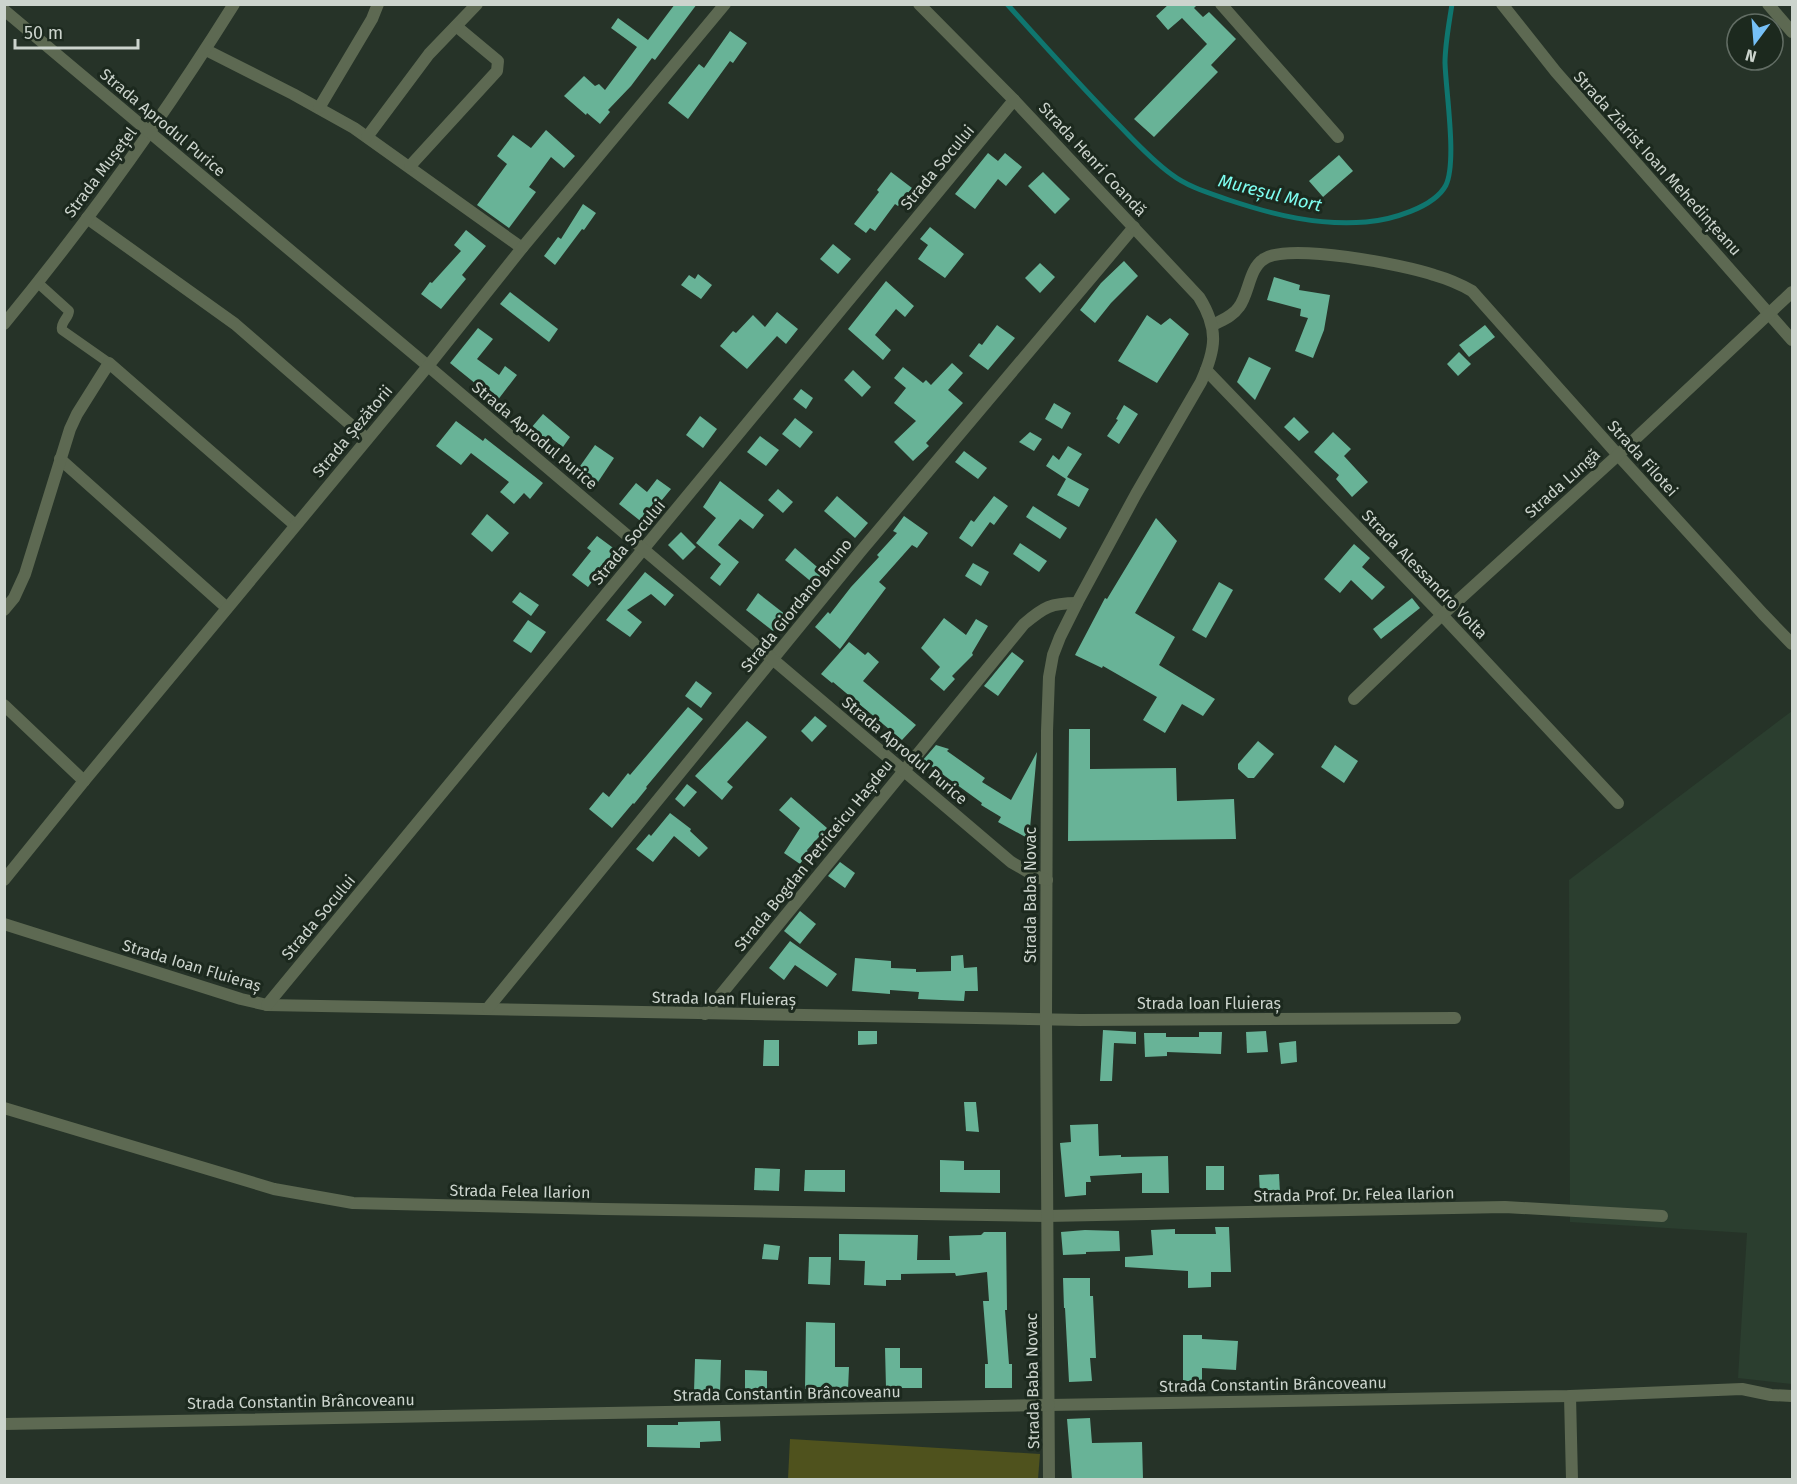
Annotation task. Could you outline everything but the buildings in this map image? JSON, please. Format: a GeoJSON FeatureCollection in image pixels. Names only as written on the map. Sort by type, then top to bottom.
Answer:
{"type":"FeatureCollection","features":[{"type":"Feature","properties":{"kind":"street","name":"Strada Mușețel"},"geometry":{"type":"LineString","coordinates":[[4,324],[38,284],[150,133],[234,4]]}},
{"type":"Feature","properties":{"kind":"street"},"geometry":{"type":"LineString","coordinates":[[319,108],[372,19],[378,4]]}},
{"type":"Feature","properties":{"kind":"street"},"geometry":{"type":"LineString","coordinates":[[367,137],[429,54],[477,4]]}},
{"type":"Feature","properties":{"kind":"street","name":"Strada Șezătorii"},"geometry":{"type":"LineString","coordinates":[[4,880],[725,4]]}},
{"type":"Feature","properties":{"kind":"street","name":"Strada Henri Coandă"},"geometry":{"type":"LineString","coordinates":[[920,4],[1134,226],[1199,297],[1213,325],[1212,351]]}},
{"type":"Feature","properties":{"kind":"street"},"geometry":{"type":"LineString","coordinates":[[1221,4],[1338,137]]}},
{"type":"Feature","properties":{"kind":"street","name":"Strada Ziarist Ioan Mehedințeanu"},"geometry":{"type":"LineString","coordinates":[[1502,4],[1556,72],[1792,340]]}},
{"type":"Feature","properties":{"kind":"street"},"geometry":{"type":"LineString","coordinates":[[1768,4],[1792,32]]}},
{"type":"Feature","properties":{"kind":"street","name":"Strada Aprodul Purice"},"geometry":{"type":"LineString","coordinates":[[4,10],[428,366],[1011,862],[1047,880]]}},
{"type":"Feature","properties":{"kind":"street"},"geometry":{"type":"LineString","coordinates":[[410,166],[499,67],[498,61],[456,26]]}},
{"type":"Feature","properties":{"kind":"street"},"geometry":{"type":"LineString","coordinates":[[206,50],[319,108],[367,137],[522,248]]}},
{"type":"Feature","properties":{"kind":"street","name":"Strada Socului"},"geometry":{"type":"LineString","coordinates":[[267,1005],[1014,100]]}},
{"type":"Feature","properties":{"kind":"street"},"geometry":{"type":"LineString","coordinates":[[87,218],[234,324],[367,439]]}},
{"type":"Feature","properties":{"kind":"street","name":"Strada Giordano Bruno"},"geometry":{"type":"LineString","coordinates":[[488,1008],[861,551],[1134,226]]}},
{"type":"Feature","properties":{"kind":"street","name":"Strada Filotei"},"geometry":{"type":"LineString","coordinates":[[1213,325],[1237,310],[1257,265],[1264,259],[1275,255],[1310,253],[1396,265],[1458,283],[1472,291],[1618,455],[1792,644]]}},
{"type":"Feature","properties":{"kind":"street"},"geometry":{"type":"LineString","coordinates":[[38,284],[69,311],[62,324],[62,330],[109,363],[295,525]]}},
{"type":"Feature","properties":{"kind":"street","name":"Strada Lungă"},"geometry":{"type":"LineString","coordinates":[[1354,699],[1792,292]]}},
{"type":"Feature","properties":{"kind":"street","name":"Strada Baba Novac"},"geometry":{"type":"LineString","coordinates":[[1049,1479],[1046,1020],[1049,677],[1053,655],[1077,603],[1206,370],[1212,351]]}},
{"type":"Feature","properties":{"kind":"street"},"geometry":{"type":"LineString","coordinates":[[4,610],[14,598],[25,574],[60,459],[77,414],[109,363]]}},
{"type":"Feature","properties":{"kind":"street","name":"Strada Alessandro Volta"},"geometry":{"type":"LineString","coordinates":[[1206,370],[1442,615],[1618,803]]}},
{"type":"Feature","properties":{"kind":"street"},"geometry":{"type":"LineString","coordinates":[[60,459],[227,608]]}},
{"type":"Feature","properties":{"kind":"street","name":"Strada Bogdan Petriceicu Hașdeu"},"geometry":{"type":"LineString","coordinates":[[705,1014],[1024,624],[1040,610],[1050,605],[1077,603]]}},
{"type":"Feature","properties":{"kind":"street"},"geometry":{"type":"LineString","coordinates":[[4,705],[84,781]]}},
{"type":"Feature","properties":{"kind":"street","name":"Strada Ioan Fluieraș"},"geometry":{"type":"LineString","coordinates":[[4,924],[267,1005],[1046,1020],[1455,1018]]}},
{"type":"Feature","properties":{"kind":"street","name":"Strada Felea Ilarion"},"geometry":{"type":"LineString","coordinates":[[4,1108],[274,1189],[353,1203],[512,1208],[1047,1216]]}},
{"type":"Feature","properties":{"kind":"street","name":"Strada Prof. Dr. Felea Ilarion"},"geometry":{"type":"LineString","coordinates":[[1047,1216],[1505,1207],[1662,1216]]}},
{"type":"Feature","properties":{"kind":"street","name":"Strada Constantin Brâncoveanu"},"geometry":{"type":"LineString","coordinates":[[4,1424],[1570,1396],[1742,1389],[1771,1395],[1792,1396]]}},
{"type":"Feature","properties":{"kind":"street"},"geometry":{"type":"LineString","coordinates":[[1570,1396],[1572,1479]]}},
{"type":"Feature","properties":{"kind":"shaded area"},"geometry":{"type":"Polygon","coordinates":[[[1792,711],[1792,1384],[1738,1378],[1747,1233],[1570,1222],[1569,880],[1792,711]]]}},
{"type":"Feature","properties":{"kind":"green space"},"geometry":{"type":"Polygon","coordinates":[[[790,1439],[1040,1454],[1038,1479],[788,1479],[790,1439]]]}},
{"type":"Feature","properties":{"kind":"waterway","name":"Mureșul Mort"},"geometry":{"type":"LineString","coordinates":[[1007,4],[1133,140],[1178,179],[1206,192],[1263,210],[1314,221],[1348,223],[1376,221],[1410,211],[1432,200],[1446,185],[1451,160],[1451,144],[1445,56],[1452,4]]}}]}
